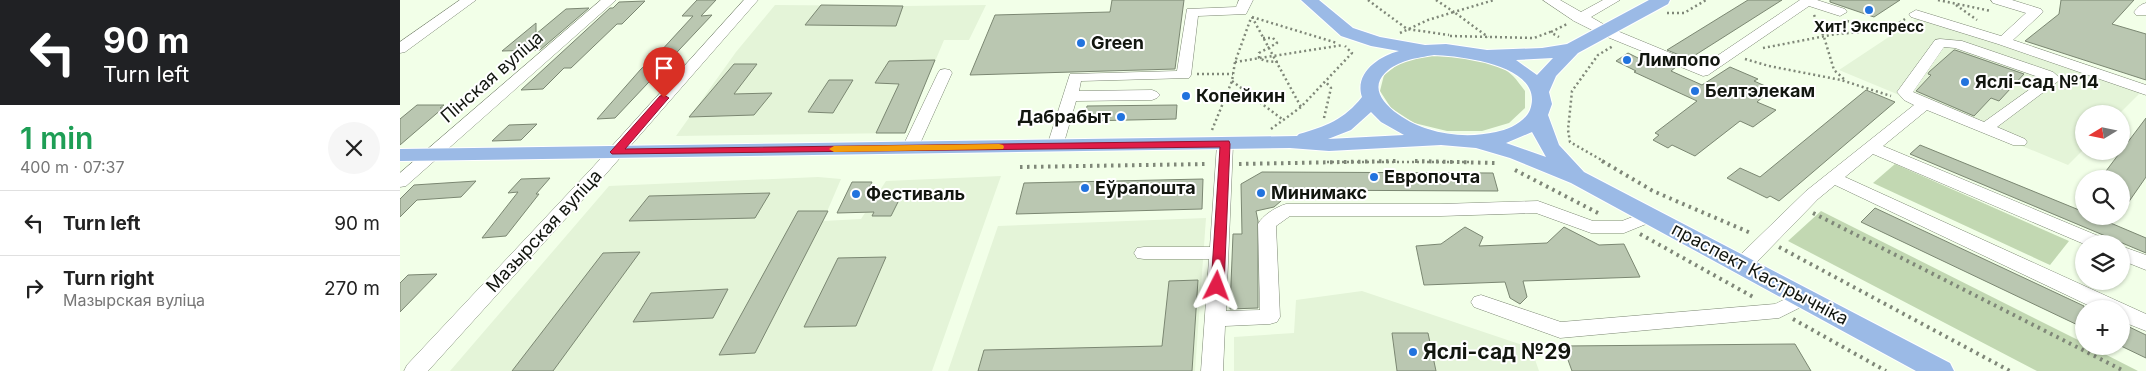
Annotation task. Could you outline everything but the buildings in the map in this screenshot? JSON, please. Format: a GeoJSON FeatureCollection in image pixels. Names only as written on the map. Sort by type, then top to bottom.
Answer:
{"type":"FeatureCollection","features":[{"type":"Feature","properties":{"kind":"main road"},"geometry":{"type":"LineString","coordinates":[[1310,0],[1371,63],[1373,75]]}},
{"type":"Feature","properties":{"kind":"main road"},"geometry":{"type":"LineString","coordinates":[[1345,38],[1362,39],[1392,46],[1431,43],[1457,50],[1484,45],[1509,56],[1542,54],[1664,7]]}},
{"type":"Feature","properties":{"kind":"main road"},"geometry":{"type":"LineString","coordinates":[[1431,43],[1386,62],[1373,75],[1369,86],[1371,98],[1384,115],[1408,130],[1440,139]]}},
{"type":"Feature","properties":{"kind":"main road"},"geometry":{"type":"LineString","coordinates":[[1540,92],[1547,74],[1567,44]]}},
{"type":"Feature","properties":{"kind":"main road"},"geometry":{"type":"LineString","coordinates":[[1290,142],[1329,145],[1440,139],[1476,141],[1504,137],[1525,128],[1538,116],[1542,104],[1540,92],[1528,76],[1484,45]]}},
{"type":"Feature","properties":{"kind":"main road"},"geometry":{"type":"LineString","coordinates":[[400,155],[1055,146],[1225,154],[1290,142],[1342,127],[1357,117],[1371,98]]}},
{"type":"Feature","properties":{"kind":"main road","name":"праспект Кастрычніка"},"geometry":{"type":"LineString","coordinates":[[1538,116],[1542,135],[1552,152],[1579,178]]}},
{"type":"Feature","properties":{"kind":"main road","name":"праспект Кастрычніка"},"geometry":{"type":"LineString","coordinates":[[1476,141],[1518,153],[1579,178],[1940,371]]}},
{"type":"Feature","properties":{"kind":"street"},"geometry":{"type":"LineString","coordinates":[[400,49],[469,0]]}},
{"type":"Feature","properties":{"kind":"street","name":"Пінская вуліца"},"geometry":{"type":"LineString","coordinates":[[400,182],[609,0]]}},
{"type":"Feature","properties":{"kind":"street","name":"Мазырская вуліца"},"geometry":{"type":"LineString","coordinates":[[415,371],[616,152],[751,0]]}},
{"type":"Feature","properties":{"kind":"street"},"geometry":{"type":"LineString","coordinates":[[1550,0],[1605,31],[1703,72],[1808,1],[1840,12]]}},
{"type":"Feature","properties":{"kind":"street"},"geometry":{"type":"LineString","coordinates":[[1579,18],[1613,0]]}},
{"type":"Feature","properties":{"kind":"street"},"geometry":{"type":"LineString","coordinates":[[1055,146],[1075,77],[1184,75],[1192,12],[1241,11],[1250,4]]}},
{"type":"Feature","properties":{"kind":"street"},"geometry":{"type":"LineString","coordinates":[[1996,6],[2036,12],[2003,41]]}},
{"type":"Feature","properties":{"kind":"street"},"geometry":{"type":"LineString","coordinates":[[1916,14],[2003,41],[2146,90]]}},
{"type":"Feature","properties":{"kind":"street"},"geometry":{"type":"LineString","coordinates":[[1986,128],[2054,79],[2048,75],[1956,44],[1944,42],[1938,45],[1905,92],[1909,97],[1922,105],[2019,142]]}},
{"type":"Feature","properties":{"kind":"street"},"geometry":{"type":"LineString","coordinates":[[910,148],[945,73]]}},
{"type":"Feature","properties":{"kind":"street"},"geometry":{"type":"LineString","coordinates":[[1070,96],[1152,95]]}},
{"type":"Feature","properties":{"kind":"street"},"geometry":{"type":"LineString","coordinates":[[1742,265],[1801,206],[1922,105]]}},
{"type":"Feature","properties":{"kind":"street"},"geometry":{"type":"LineString","coordinates":[[1872,147],[2080,235]]}},
{"type":"Feature","properties":{"kind":"street"},"geometry":{"type":"LineString","coordinates":[[1212,371],[1225,154]]}},
{"type":"Feature","properties":{"kind":"street"},"geometry":{"type":"LineString","coordinates":[[1833,178],[2096,300]]}},
{"type":"Feature","properties":{"kind":"street"},"geometry":{"type":"LineString","coordinates":[[1216,319],[1270,318],[1267,224],[1286,210],[1441,210],[1538,207],[1591,227],[1624,227],[1650,216]]}},
{"type":"Feature","properties":{"kind":"street"},"geometry":{"type":"LineString","coordinates":[[1144,253],[1219,253]]}},
{"type":"Feature","properties":{"kind":"street"},"geometry":{"type":"LineString","coordinates":[[2130,256],[2146,263]]}},
{"type":"Feature","properties":{"kind":"street"},"geometry":{"type":"LineString","coordinates":[[1481,302],[1560,330],[1779,311],[1804,297]]}},
{"type":"Feature","properties":{"kind":"street"},"geometry":{"type":"LineString","coordinates":[[2130,316],[2146,323]]}},
{"type":"Feature","properties":{"kind":"path"},"geometry":{"type":"LineString","coordinates":[[1368,0],[1407,29],[1456,36],[1484,45],[1534,38],[1550,32],[1567,44]]}},
{"type":"Feature","properties":{"kind":"path"},"geometry":{"type":"LineString","coordinates":[[1436,0],[1454,12],[1484,45]]}},
{"type":"Feature","properties":{"kind":"path"},"geometry":{"type":"LineString","coordinates":[[1398,34],[1428,20],[1494,0]]}},
{"type":"Feature","properties":{"kind":"path"},"geometry":{"type":"LineString","coordinates":[[1664,7],[1684,13],[1706,0]]}},
{"type":"Feature","properties":{"kind":"path"},"geometry":{"type":"LineString","coordinates":[[1938,0],[1996,6]]}},
{"type":"Feature","properties":{"kind":"path"},"geometry":{"type":"LineString","coordinates":[[1808,1],[1824,37],[1834,70],[1846,81]]}},
{"type":"Feature","properties":{"kind":"path"},"geometry":{"type":"LineString","coordinates":[[1203,130],[1212,130],[1232,81],[1235,62],[1251,17],[1250,4]]}},
{"type":"Feature","properties":{"kind":"path"},"geometry":{"type":"LineString","coordinates":[[1840,12],[1842,17],[1848,21],[1888,30]]}},
{"type":"Feature","properties":{"kind":"path"},"geometry":{"type":"LineString","coordinates":[[1731,53],[1824,37],[1888,30],[1916,14]]}},
{"type":"Feature","properties":{"kind":"path"},"geometry":{"type":"LineString","coordinates":[[1251,17],[1345,38]]}},
{"type":"Feature","properties":{"kind":"path"},"geometry":{"type":"LineString","coordinates":[[1251,17],[1278,62],[1300,107]]}},
{"type":"Feature","properties":{"kind":"path"},"geometry":{"type":"LineString","coordinates":[[1431,43],[1456,36]]}},
{"type":"Feature","properties":{"kind":"path"},"geometry":{"type":"LineString","coordinates":[[1259,58],[1259,53],[1275,46],[1277,41],[1263,38]]}},
{"type":"Feature","properties":{"kind":"path"},"geometry":{"type":"LineString","coordinates":[[1235,62],[1274,56],[1345,38]]}},
{"type":"Feature","properties":{"kind":"path"},"geometry":{"type":"LineString","coordinates":[[1270,129],[1300,107],[1352,53],[1345,38]]}},
{"type":"Feature","properties":{"kind":"path"},"geometry":{"type":"LineString","coordinates":[[1625,39],[1598,55],[1572,92],[1568,130],[1570,142],[1653,191],[1742,228],[2010,371]]}},
{"type":"Feature","properties":{"kind":"path"},"geometry":{"type":"LineString","coordinates":[[1731,53],[1772,67],[1868,86],[1922,105]]}},
{"type":"Feature","properties":{"kind":"path"},"geometry":{"type":"LineString","coordinates":[[1259,58],[1265,61],[1278,62]]}},
{"type":"Feature","properties":{"kind":"path"},"geometry":{"type":"LineString","coordinates":[[1208,74],[1233,74]]}},
{"type":"Feature","properties":{"kind":"path"},"geometry":{"type":"LineString","coordinates":[[1232,81],[1282,119]]}},
{"type":"Feature","properties":{"kind":"path"},"geometry":{"type":"LineString","coordinates":[[1322,125],[1331,88],[1325,81]]}},
{"type":"Feature","properties":{"kind":"path"},"geometry":{"type":"LineString","coordinates":[[1020,167],[1225,154],[1498,163]]}},
{"type":"Feature","properties":{"kind":"path"},"geometry":{"type":"LineString","coordinates":[[1511,169],[1624,227],[1886,371]]}},
{"type":"Feature","properties":{"kind":"path"},"geometry":{"type":"LineString","coordinates":[[1801,206],[2124,371]]}},
{"type":"Feature","properties":{"kind":"shaded area"},"geometry":{"type":"Polygon","coordinates":[[[775,5],[986,5],[969,40],[944,40],[905,133],[676,136],[736,52],[775,5]]]}},
{"type":"Feature","properties":{"kind":"shaded area"},"geometry":{"type":"Polygon","coordinates":[[[1919,17],[2140,93],[2128,105],[2075,105],[2075,158],[2068,165],[1839,70],[1919,17]]]}},
{"type":"Feature","properties":{"kind":"shaded area"},"geometry":{"type":"Polygon","coordinates":[[[1427,55],[1472,58],[1495,64],[1505,69],[1525,91],[1525,108],[1509,123],[1482,131],[1447,131],[1414,123],[1391,108],[1380,91],[1384,75],[1401,62],[1427,55]]]}},
{"type":"Feature","properties":{"kind":"shaded area"},"geometry":{"type":"Polygon","coordinates":[[[1895,164],[2069,241],[2050,265],[1873,183],[1895,164]]]}},
{"type":"Feature","properties":{"kind":"shaded area"},"geometry":{"type":"Polygon","coordinates":[[[1001,176],[932,371],[450,371],[609,186],[818,177],[841,179],[823,221],[861,219],[886,181],[1001,176]]]}},
{"type":"Feature","properties":{"kind":"shaded area"},"geometry":{"type":"Polygon","coordinates":[[[1821,211],[2075,338],[2075,355],[2107,355],[2138,371],[2037,371],[1788,241],[1821,211]]]}},
{"type":"Feature","properties":{"kind":"shaded area"},"geometry":{"type":"Polygon","coordinates":[[[1206,218],[1195,371],[948,371],[998,226],[1206,218]]]}},
{"type":"Feature","properties":{"kind":"shaded area"},"geometry":{"type":"Polygon","coordinates":[[[1362,291],[1531,348],[1539,371],[1234,371],[1234,337],[1294,333],[1296,300],[1362,291]]]}},
{"type":"Feature","properties":{"kind":"slow traffic"},"geometry":{"type":"LineString","coordinates":[[834,149],[999,147]]}},
{"type":"Feature","properties":{"kind":"place","name":"Хит! Экспресс"},"geometry":{"type":"Point","coordinates":[1869,10]}},
{"type":"Feature","properties":{"kind":"place","name":"Green"},"geometry":{"type":"Point","coordinates":[1081,43]}},
{"type":"Feature","properties":{"kind":"place","name":"Лимпопо"},"geometry":{"type":"Point","coordinates":[1627,60]}},
{"type":"Feature","properties":{"kind":"place","name":"Яслі-сад №14"},"geometry":{"type":"Point","coordinates":[1965,82]}},
{"type":"Feature","properties":{"kind":"place","name":"Белтэлекам"},"geometry":{"type":"Point","coordinates":[1695,91]}},
{"type":"Feature","properties":{"kind":"place","name":"Копейкин"},"geometry":{"type":"Point","coordinates":[1186,96]}},
{"type":"Feature","properties":{"kind":"place","name":"Дабрабыт"},"geometry":{"type":"Point","coordinates":[1121,117]}},
{"type":"Feature","properties":{"kind":"place","name":"Европочта"},"geometry":{"type":"Point","coordinates":[1374,177]}},
{"type":"Feature","properties":{"kind":"place","name":"Еўрапошта"},"geometry":{"type":"Point","coordinates":[1085,188]}},
{"type":"Feature","properties":{"kind":"place","name":"Минимакс"},"geometry":{"type":"Point","coordinates":[1261,193]}},
{"type":"Feature","properties":{"kind":"place","name":"Фестиваль"},"geometry":{"type":"Point","coordinates":[856,194]}},
{"type":"Feature","properties":{"kind":"place","name":"Яслі-сад №29"},"geometry":{"type":"Point","coordinates":[1413,352]}},
{"type":"Feature","properties":{"kind":"route"},"geometry":{"type":"LineString","coordinates":[[664,98],[616,152],[1225,144],[1217,286]]}}]}
